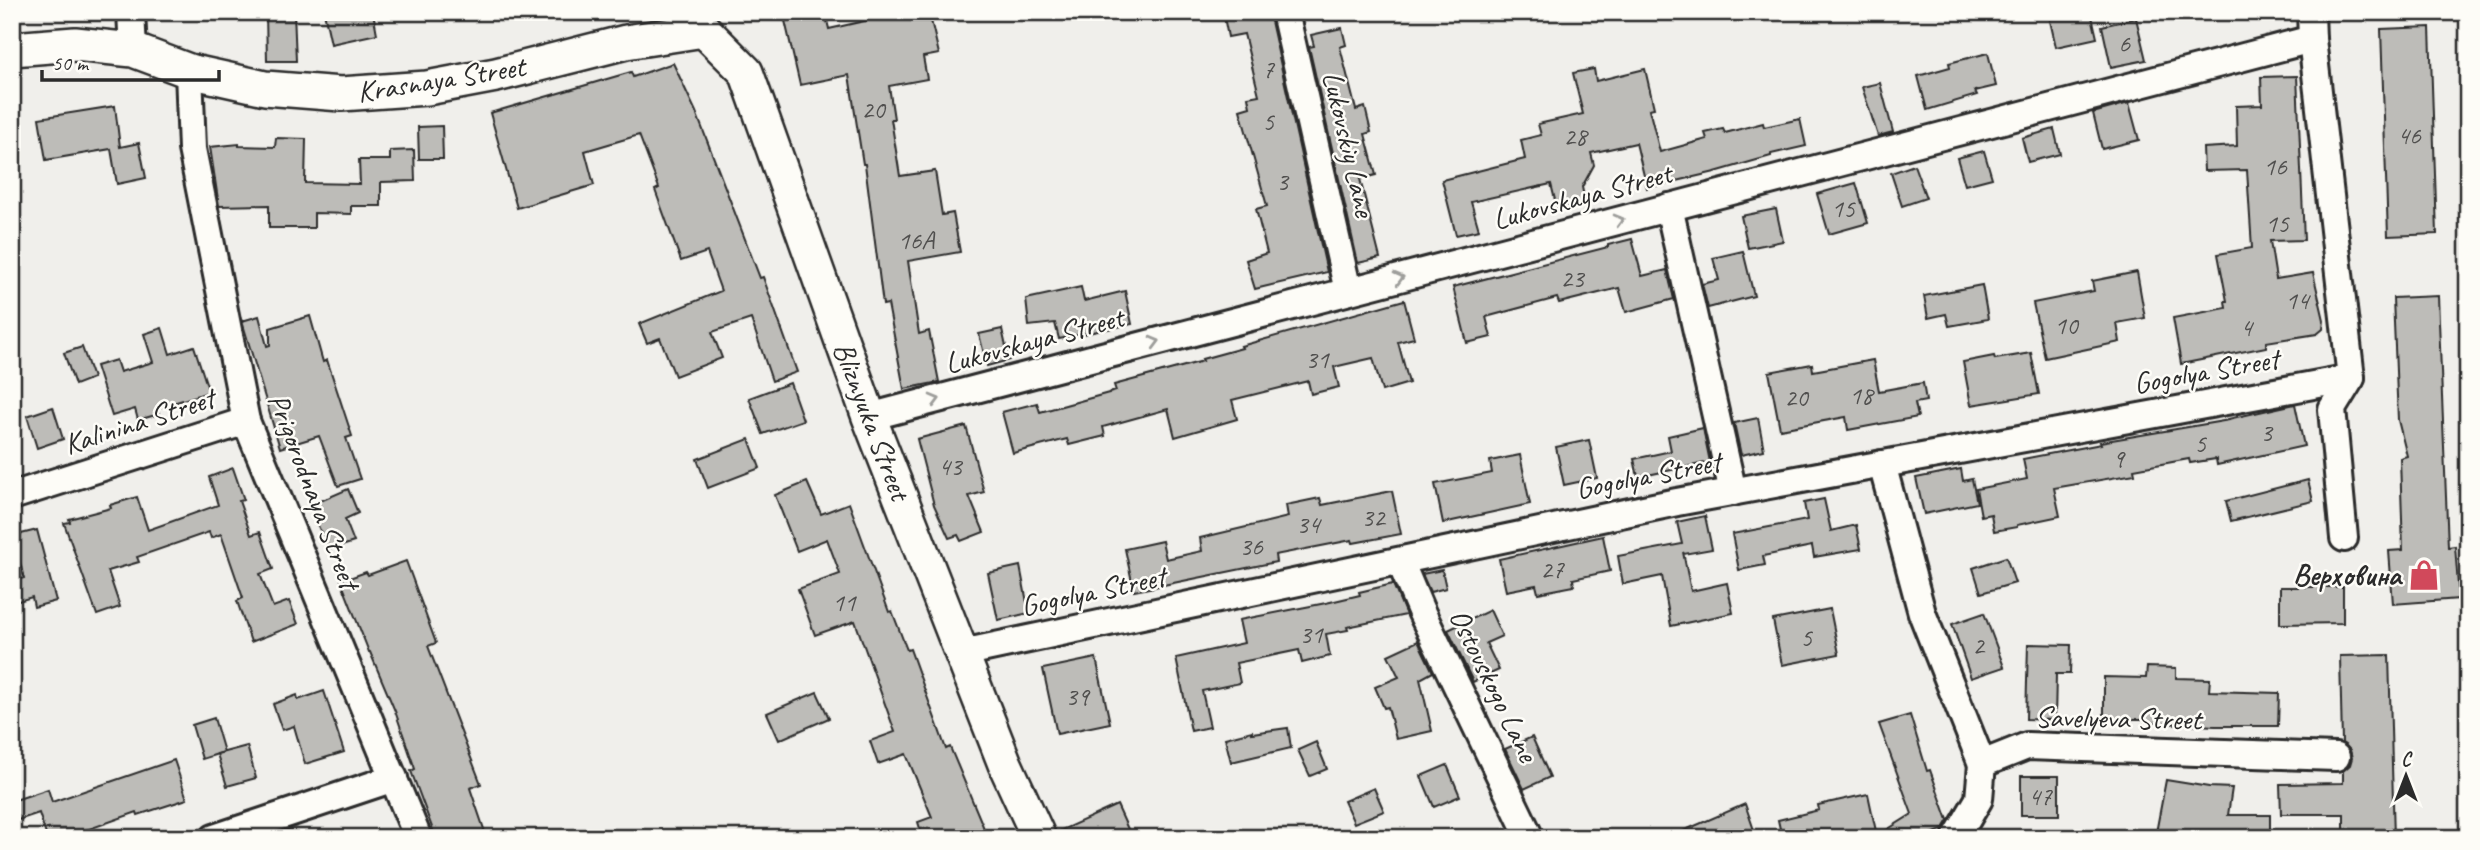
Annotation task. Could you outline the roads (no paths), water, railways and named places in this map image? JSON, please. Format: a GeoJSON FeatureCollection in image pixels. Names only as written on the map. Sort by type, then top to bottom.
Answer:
{"type":"FeatureCollection","features":[{"type":"Feature","properties":{"kind":"street"},"geometry":{"type":"LineString","coordinates":[[131,12],[133,50]]}},
{"type":"Feature","properties":{"kind":"street","name":"Lukovskiy Lane"},"geometry":{"type":"LineString","coordinates":[[1285,12],[1348,291]]}},
{"type":"Feature","properties":{"kind":"street"},"geometry":{"type":"LineString","coordinates":[[2311,12],[2351,378],[2332,409],[2344,538]]}},
{"type":"Feature","properties":{"kind":"street","name":"Krasnaya Street"},"geometry":{"type":"LineString","coordinates":[[12,48],[75,44],[133,50],[189,71],[265,88],[341,94],[427,88],[496,75],[707,21]]}},
{"type":"Feature","properties":{"kind":"street","name":"Bliznyuka Street"},"geometry":{"type":"LineString","coordinates":[[707,21],[746,72],[869,417],[1005,764],[1040,838]]}},
{"type":"Feature","properties":{"kind":"street","name":"Lukovskaya Street"},"geometry":{"type":"LineString","coordinates":[[869,417],[2312,39]]}},
{"type":"Feature","properties":{"kind":"street","name":"Prigorodnaya Street"},"geometry":{"type":"LineString","coordinates":[[189,71],[192,149],[246,421],[418,838]]}},
{"type":"Feature","properties":{"kind":"street"},"geometry":{"type":"LineString","coordinates":[[1669,207],[1733,492]]}},
{"type":"Feature","properties":{"kind":"street","name":"Gogolya Street"},"geometry":{"type":"LineString","coordinates":[[962,653],[1733,492],[2351,378]]}},
{"type":"Feature","properties":{"kind":"street","name":"Kalinina Street"},"geometry":{"type":"LineString","coordinates":[[12,496],[246,421]]}},
{"type":"Feature","properties":{"kind":"street"},"geometry":{"type":"LineString","coordinates":[[1882,464],[1922,613],[1982,764],[1979,799],[1956,838]]}},
{"type":"Feature","properties":{"kind":"street","name":"Ostovskogo Lane"},"geometry":{"type":"LineString","coordinates":[[1400,561],[1421,611],[1530,838]]}},
{"type":"Feature","properties":{"kind":"street","name":"Savelyeva Street"},"geometry":{"type":"LineString","coordinates":[[1982,764],[2027,746],[2336,757]]}},
{"type":"Feature","properties":{"kind":"street"},"geometry":{"type":"LineString","coordinates":[[214,838],[394,778]]}},
{"type":"Feature","properties":{"kind":"place","name":"Верховина"},"geometry":{"type":"Point","coordinates":[2424,575]}}]}
